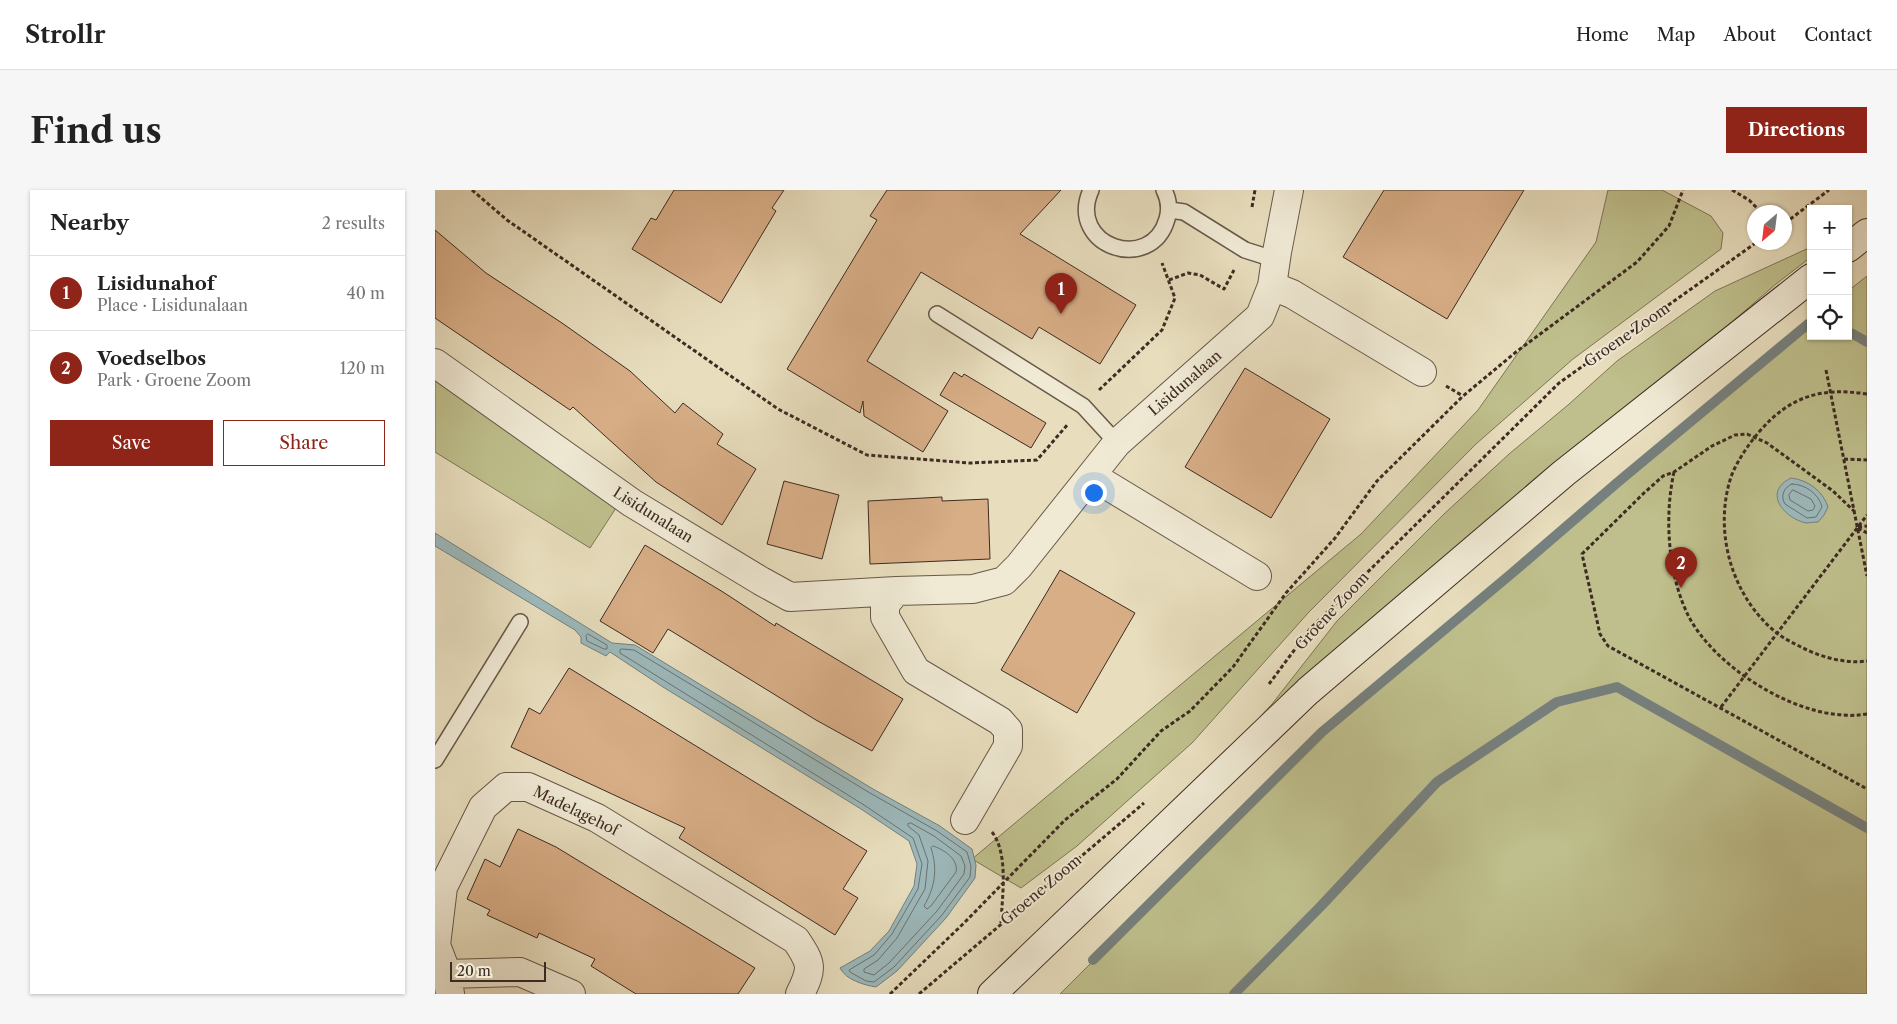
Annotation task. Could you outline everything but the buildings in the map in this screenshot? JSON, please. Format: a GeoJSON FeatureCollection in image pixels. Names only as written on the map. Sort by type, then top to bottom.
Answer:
{"type":"FeatureCollection","features":[{"type":"Feature","properties":{"kind":"street","name":"Lisidunalaan"},"geometry":{"type":"LineString","coordinates":[[435,363],[632,503],[790,597],[973,589],[1004,580],[1019,566],[1117,443],[1261,316],[1272,286],[1289,190]]}},
{"type":"Feature","properties":{"kind":"street"},"geometry":{"type":"LineString","coordinates":[[1852,245],[1867,233]]}},
{"type":"Feature","properties":{"kind":"street"},"geometry":{"type":"LineString","coordinates":[[992,994],[1309,691],[1564,473],[1807,281]]}},
{"type":"Feature","properties":{"kind":"street"},"geometry":{"type":"LineString","coordinates":[[1272,286],[1291,294],[1422,372]]}},
{"type":"Feature","properties":{"kind":"street"},"geometry":{"type":"LineString","coordinates":[[1092,476],[1257,576]]}},
{"type":"Feature","properties":{"kind":"street"},"geometry":{"type":"LineString","coordinates":[[896,591],[885,605],[885,617],[917,671],[1000,721],[1008,730],[1009,746],[969,814]]}},
{"type":"Feature","properties":{"kind":"street","name":"Madelagehof"},"geometry":{"type":"LineString","coordinates":[[571,994],[520,972],[448,984],[436,945],[443,887],[483,807],[506,787],[528,787],[597,818],[796,940],[809,959],[809,976],[800,994]]}},
{"type":"Feature","properties":{"kind":"lane"},"geometry":{"type":"LineString","coordinates":[[1091,190],[1086,211],[1091,229],[1101,240],[1113,248],[1127,250],[1141,248],[1153,241],[1164,230],[1170,210],[1164,190]]}},
{"type":"Feature","properties":{"kind":"lane"},"geometry":{"type":"LineString","coordinates":[[1170,210],[1184,212],[1245,250],[1264,256],[1277,252]]}},
{"type":"Feature","properties":{"kind":"lane"},"geometry":{"type":"LineString","coordinates":[[937,314],[1083,406],[1117,443]]}},
{"type":"Feature","properties":{"kind":"lane"},"geometry":{"type":"LineString","coordinates":[[435,760],[520,622]]}},
{"type":"Feature","properties":{"kind":"path"},"geometry":{"type":"LineString","coordinates":[[472,190],[507,220],[778,409],[867,455],[971,463],[1037,460],[1083,406],[1162,330],[1175,298],[1153,241]]}},
{"type":"Feature","properties":{"kind":"path"},"geometry":{"type":"LineString","coordinates":[[890,994],[1003,884],[1065,820],[1117,779],[1161,731],[1190,711],[1233,667],[1286,593],[1335,538],[1377,481],[1450,409],[1516,352],[1637,262],[1669,226],[1683,190]]}},
{"type":"Feature","properties":{"kind":"path"},"geometry":{"type":"LineString","coordinates":[[1732,190],[1754,205]]}},
{"type":"Feature","properties":{"kind":"path"},"geometry":{"type":"LineString","coordinates":[[1792,218],[1829,190]]}},
{"type":"Feature","properties":{"kind":"path","name":"Groene Zoom"},"geometry":{"type":"LineString","coordinates":[[1268,684],[1310,629],[1559,382],[1747,249]]}},
{"type":"Feature","properties":{"kind":"path"},"geometry":{"type":"LineString","coordinates":[[1826,370],[1867,576]]}},
{"type":"Feature","properties":{"kind":"path"},"geometry":{"type":"LineString","coordinates":[[1867,394],[1831,392],[1801,398],[1776,413],[1755,437],[1732,475],[1723,515],[1729,560],[1737,582],[1749,603],[1762,619],[1777,633],[1809,651],[1833,659],[1867,662]]}},
{"type":"Feature","properties":{"kind":"path"},"geometry":{"type":"LineString","coordinates":[[1855,512],[1833,491],[1788,458],[1755,437],[1747,434],[1735,435],[1712,446],[1674,472],[1663,476],[1644,492],[1582,554],[1600,634],[1608,646],[1867,789]]}},
{"type":"Feature","properties":{"kind":"path"},"geometry":{"type":"LineString","coordinates":[[1844,459],[1867,460]]}},
{"type":"Feature","properties":{"kind":"path"},"geometry":{"type":"LineString","coordinates":[[1674,472],[1667,509],[1675,576],[1689,618],[1706,641],[1727,663],[1744,677],[1773,694],[1796,704],[1843,716],[1867,714]]}},
{"type":"Feature","properties":{"kind":"path"},"geometry":{"type":"LineString","coordinates":[[1721,707],[1867,515]]}},
{"type":"Feature","properties":{"kind":"path"},"geometry":{"type":"LineString","coordinates":[[1858,527],[1867,526]]}},
{"type":"Feature","properties":{"kind":"path"},"geometry":{"type":"LineString","coordinates":[[1858,527],[1867,532]]}},
{"type":"Feature","properties":{"kind":"path","name":"Groene Zoom"},"geometry":{"type":"LineString","coordinates":[[919,994],[1147,801]]}},
{"type":"Feature","properties":{"kind":"path"},"geometry":{"type":"LineString","coordinates":[[969,814],[995,835],[1002,855],[1001,924]]}},
{"type":"Feature","properties":{"kind":"green space"},"geometry":{"type":"Polygon","coordinates":[[[1608,190],[1662,190],[1711,216],[1723,233],[1721,249],[1573,359],[1476,444],[1309,612],[1192,743],[1077,846],[1021,888],[972,859],[1361,534],[1478,410],[1596,242],[1608,190]]]}},
{"type":"Feature","properties":{"kind":"green space"},"geometry":{"type":"Polygon","coordinates":[[[1807,249],[1807,260],[1776,284],[1198,784],[1272,704],[1337,621],[1444,514],[1509,454],[1617,361],[1715,291],[1807,249]]]}},
{"type":"Feature","properties":{"kind":"green space"},"geometry":{"type":"Polygon","coordinates":[[[1867,276],[1867,994],[1060,994],[1322,732],[1457,621],[1618,482],[1807,325],[1807,340],[1852,340],[1852,288],[1867,276]]]}},
{"type":"Feature","properties":{"kind":"green space"},"geometry":{"type":"Polygon","coordinates":[[[435,378],[616,508],[590,548],[435,452],[435,378]]]}},
{"type":"Feature","properties":{"kind":"water"},"geometry":{"type":"Polygon","coordinates":[[[1791,478],[1809,484],[1823,496],[1828,507],[1818,522],[1806,523],[1798,520],[1790,516],[1779,504],[1778,490],[1782,484],[1791,478]]]}},
{"type":"Feature","properties":{"kind":"water"},"geometry":{"type":"Polygon","coordinates":[[[435,533],[612,643],[635,645],[873,789],[940,826],[972,849],[976,865],[975,878],[946,918],[897,971],[876,987],[846,976],[840,968],[870,951],[889,931],[914,886],[917,864],[909,841],[610,652],[606,656],[581,643],[581,637],[575,630],[435,546],[435,533]]]}},
{"type":"Feature","properties":{"kind":"waterway"},"geometry":{"type":"LineString","coordinates":[[1093,960],[1322,732],[1807,325]]}},
{"type":"Feature","properties":{"kind":"waterway"},"geometry":{"type":"LineString","coordinates":[[1852,334],[1867,342]]}},
{"type":"Feature","properties":{"kind":"waterway"},"geometry":{"type":"LineString","coordinates":[[1234,994],[1321,906],[1437,782],[1557,702],[1617,687],[1867,828]]}},
{"type":"Feature","properties":{"kind":"place","name":"Lisidunahof"},"geometry":{"type":"Point","coordinates":[1061,314]}},
{"type":"Feature","properties":{"kind":"place","name":"Voedselbos"},"geometry":{"type":"Point","coordinates":[1681,588]}}]}
